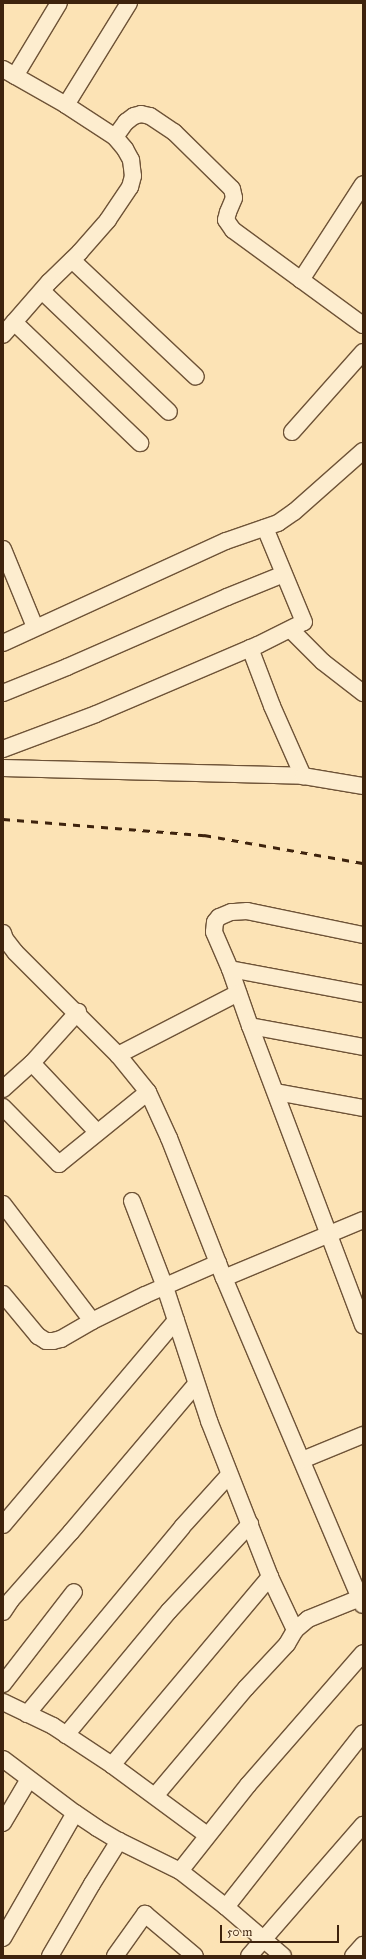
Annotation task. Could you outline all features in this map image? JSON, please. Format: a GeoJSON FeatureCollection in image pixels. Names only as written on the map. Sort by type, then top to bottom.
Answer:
{"type":"FeatureCollection","features":[{"type":"Feature","properties":{"kind":"street"},"geometry":{"type":"LineString","coordinates":[[3,335],[108,220],[130,187],[133,176],[131,160],[125,149],[115,137],[66,105],[9,73],[59,3]]}},
{"type":"Feature","properties":{"kind":"street"},"geometry":{"type":"LineString","coordinates":[[66,105],[129,3]]}},
{"type":"Feature","properties":{"kind":"street"},"geometry":{"type":"LineString","coordinates":[[115,137],[126,122],[134,116],[141,114],[150,116],[174,132],[232,189],[234,198],[226,220],[228,225],[253,246],[363,325]]}},
{"type":"Feature","properties":{"kind":"street"},"geometry":{"type":"LineString","coordinates":[[301,280],[363,184]]}},
{"type":"Feature","properties":{"kind":"street"},"geometry":{"type":"LineString","coordinates":[[72,260],[196,377]]}},
{"type":"Feature","properties":{"kind":"street"},"geometry":{"type":"LineString","coordinates":[[42,291],[169,412]]}},
{"type":"Feature","properties":{"kind":"street"},"geometry":{"type":"LineString","coordinates":[[14,322],[140,443]]}},
{"type":"Feature","properties":{"kind":"street"},"geometry":{"type":"LineString","coordinates":[[292,432],[363,352]]}},
{"type":"Feature","properties":{"kind":"street"},"geometry":{"type":"LineString","coordinates":[[3,643],[35,627],[226,541],[278,523],[294,512],[363,451]]}},
{"type":"Feature","properties":{"kind":"street"},"geometry":{"type":"LineString","coordinates":[[3,749],[96,714],[291,630],[304,622],[264,528]]}},
{"type":"Feature","properties":{"kind":"street"},"geometry":{"type":"LineString","coordinates":[[3,549],[35,627]]}},
{"type":"Feature","properties":{"kind":"street"},"geometry":{"type":"LineString","coordinates":[[3,693],[67,667],[226,597],[284,574]]}},
{"type":"Feature","properties":{"kind":"street"},"geometry":{"type":"LineString","coordinates":[[291,630],[323,662],[363,692]]}},
{"type":"Feature","properties":{"kind":"street"},"geometry":{"type":"LineString","coordinates":[[250,648],[272,706],[303,776]]}},
{"type":"Feature","properties":{"kind":"street"},"geometry":{"type":"LineString","coordinates":[[3,768],[303,776],[363,786]]}},
{"type":"Feature","properties":{"kind":"street"},"geometry":{"type":"LineString","coordinates":[[363,935],[247,911],[231,912],[219,917],[215,922],[214,932],[230,969],[328,1234],[363,1323]]}},
{"type":"Feature","properties":{"kind":"street"},"geometry":{"type":"LineString","coordinates":[[4,937],[15,952],[78,1012],[118,1054],[148,1092],[169,1138],[224,1278],[362,1601],[308,1620],[296,1630],[287,1644],[246,1688],[155,1796]]}},
{"type":"Feature","properties":{"kind":"street"},"geometry":{"type":"LineString","coordinates":[[230,969],[363,994]]}},
{"type":"Feature","properties":{"kind":"street"},"geometry":{"type":"LineString","coordinates":[[118,1054],[238,993]]}},
{"type":"Feature","properties":{"kind":"street"},"geometry":{"type":"LineString","coordinates":[[3,1089],[32,1063],[78,1012]]}},
{"type":"Feature","properties":{"kind":"street"},"geometry":{"type":"LineString","coordinates":[[250,1026],[363,1047]]}},
{"type":"Feature","properties":{"kind":"street"},"geometry":{"type":"LineString","coordinates":[[32,1063],[97,1132]]}},
{"type":"Feature","properties":{"kind":"street"},"geometry":{"type":"LineString","coordinates":[[3,1107],[59,1164],[148,1092]]}},
{"type":"Feature","properties":{"kind":"street"},"geometry":{"type":"LineString","coordinates":[[276,1092],[363,1108]]}},
{"type":"Feature","properties":{"kind":"street"},"geometry":{"type":"LineString","coordinates":[[132,1201],[166,1287],[196,1384],[229,1475],[250,1524],[270,1577],[296,1630]]}},
{"type":"Feature","properties":{"kind":"street"},"geometry":{"type":"LineString","coordinates":[[3,1204],[92,1321]]}},
{"type":"Feature","properties":{"kind":"street"},"geometry":{"type":"LineString","coordinates":[[224,1278],[363,1220]]}},
{"type":"Feature","properties":{"kind":"street"},"geometry":{"type":"LineString","coordinates":[[3,1294],[38,1336],[46,1341],[61,1339],[92,1321],[145,1295],[218,1263]]}},
{"type":"Feature","properties":{"kind":"street"},"geometry":{"type":"LineString","coordinates":[[3,1525],[176,1320]]}},
{"type":"Feature","properties":{"kind":"street"},"geometry":{"type":"LineString","coordinates":[[3,1612],[11,1600],[71,1532],[196,1384]]}},
{"type":"Feature","properties":{"kind":"street"},"geometry":{"type":"LineString","coordinates":[[302,1460],[363,1435]]}},
{"type":"Feature","properties":{"kind":"street"},"geometry":{"type":"LineString","coordinates":[[27,1714],[182,1526],[229,1475]]}},
{"type":"Feature","properties":{"kind":"street"},"geometry":{"type":"LineString","coordinates":[[66,1735],[169,1611],[250,1524]]}},
{"type":"Feature","properties":{"kind":"street"},"geometry":{"type":"LineString","coordinates":[[112,1766],[270,1577]]}},
{"type":"Feature","properties":{"kind":"street"},"geometry":{"type":"LineString","coordinates":[[3,1684],[74,1592]]}},
{"type":"Feature","properties":{"kind":"street"},"geometry":{"type":"LineString","coordinates":[[180,1871],[248,1786],[363,1653]]}},
{"type":"Feature","properties":{"kind":"street"},"geometry":{"type":"LineString","coordinates":[[3,1702],[53,1726],[155,1796],[208,1835]]}},
{"type":"Feature","properties":{"kind":"street"},"geometry":{"type":"LineString","coordinates":[[226,1907],[363,1733]]}},
{"type":"Feature","properties":{"kind":"street"},"geometry":{"type":"LineString","coordinates":[[3,1758],[75,1813],[119,1841],[180,1871],[226,1907],[283,1956]]}},
{"type":"Feature","properties":{"kind":"street"},"geometry":{"type":"LineString","coordinates":[[3,1822],[29,1779]]}},
{"type":"Feature","properties":{"kind":"street"},"geometry":{"type":"LineString","coordinates":[[3,1938],[75,1813]]}},
{"type":"Feature","properties":{"kind":"street"},"geometry":{"type":"LineString","coordinates":[[249,1956],[363,1825]]}},
{"type":"Feature","properties":{"kind":"street"},"geometry":{"type":"LineString","coordinates":[[50,1956],[119,1841]]}},
{"type":"Feature","properties":{"kind":"street"},"geometry":{"type":"LineString","coordinates":[[115,1956],[145,1914],[186,1953]]}},
{"type":"Feature","properties":{"kind":"street"},"geometry":{"type":"LineString","coordinates":[[353,1956],[363,1945]]}},
{"type":"Feature","properties":{"kind":"railway"},"geometry":{"type":"LineString","coordinates":[[3,819],[204,835],[363,863]]}}]}
